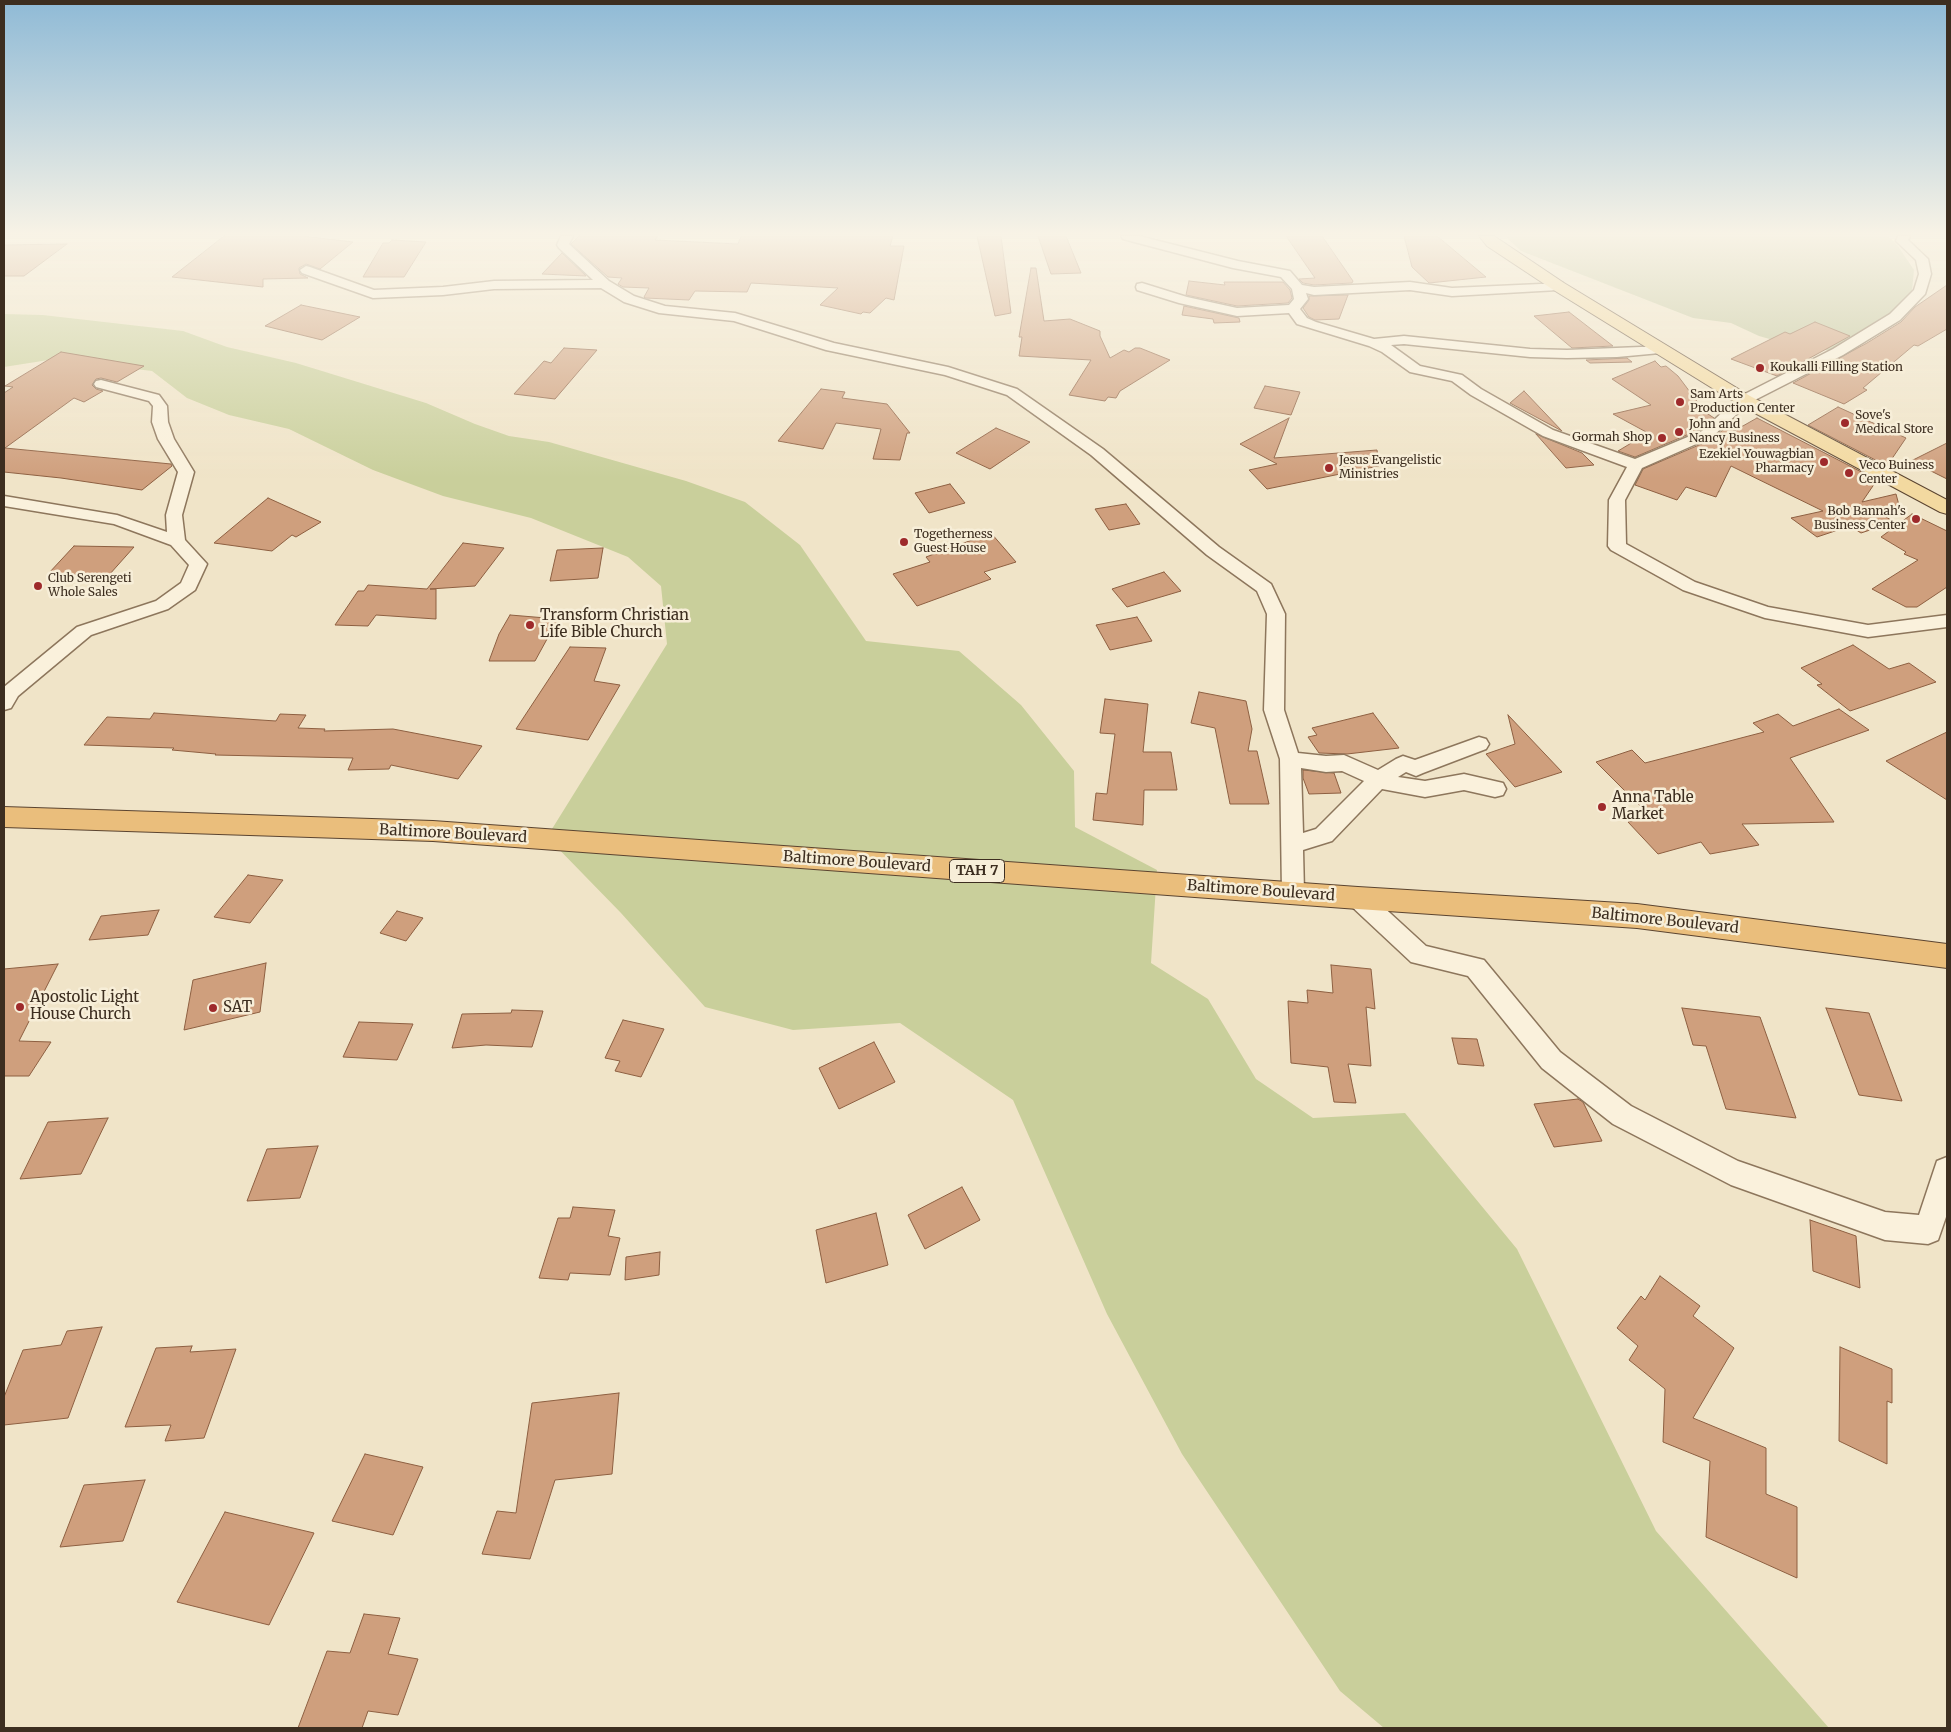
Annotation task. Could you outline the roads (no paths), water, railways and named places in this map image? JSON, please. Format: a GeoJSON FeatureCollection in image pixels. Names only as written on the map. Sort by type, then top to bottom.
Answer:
{"type":"FeatureCollection","features":[{"type":"Feature","properties":{"kind":"highway","name":"Baltimore Boulevard"},"geometry":{"type":"LineString","coordinates":[[4,817],[433,831],[1293,894],[1637,916],[1947,956]]}},
{"type":"Feature","properties":{"kind":"main road"},"geometry":{"type":"LineString","coordinates":[[1608,317],[1744,400],[1947,508]]}},
{"type":"Feature","properties":{"kind":"street"},"geometry":{"type":"LineString","coordinates":[[734,317],[831,347],[948,371],[1012,392],[1097,452],[1213,551],[1265,588],[1276,614],[1274,710],[1290,759],[1293,894]]}},
{"type":"Feature","properties":{"kind":"street"},"geometry":{"type":"LineString","coordinates":[[1299,317],[1302,321],[1311,325],[1374,343],[1388,349],[1416,369],[1457,378],[1476,392],[1548,433],[1636,465]]}},
{"type":"Feature","properties":{"kind":"street"},"geometry":{"type":"LineString","coordinates":[[1895,317],[1838,352],[1744,400],[1707,434],[1636,465],[1617,500],[1617,546],[1689,586],[1765,612],[1868,631],[1947,621]]}},
{"type":"Feature","properties":{"kind":"street"},"geometry":{"type":"LineString","coordinates":[[1374,343],[1404,340],[1530,353],[1567,354],[1617,353],[1660,349]]}},
{"type":"Feature","properties":{"kind":"street"},"geometry":{"type":"LineString","coordinates":[[101,384],[154,398],[160,406],[160,422],[166,439],[186,472],[174,515],[177,541]]}},
{"type":"Feature","properties":{"kind":"street"},"geometry":{"type":"LineString","coordinates":[[4,501],[117,520],[177,541],[198,564],[189,586],[162,605],[84,631],[10,692],[4,703]]}},
{"type":"Feature","properties":{"kind":"street"},"geometry":{"type":"LineString","coordinates":[[1292,845],[1324,835],[1378,778],[1403,764],[1416,768],[1479,744]]}},
{"type":"Feature","properties":{"kind":"street"},"geometry":{"type":"LineString","coordinates":[[1290,759],[1326,764],[1344,763],[1387,782],[1425,789],[1464,782],[1496,789]]}},
{"type":"Feature","properties":{"kind":"street"},"geometry":{"type":"LineString","coordinates":[[1358,898],[1419,955],[1475,967],[1551,1060],[1622,1115],[1731,1172],[1885,1226],[1928,1230],[1947,1170]]}},
{"type":"Feature","properties":{"kind":"place","name":"Koukalli Filling Station"},"geometry":{"type":"Point","coordinates":[1760,368]}},
{"type":"Feature","properties":{"kind":"place","name":"Sam Arts Production Center"},"geometry":{"type":"Point","coordinates":[1680,402]}},
{"type":"Feature","properties":{"kind":"place","name":"Sove's Medical Store"},"geometry":{"type":"Point","coordinates":[1845,423]}},
{"type":"Feature","properties":{"kind":"place","name":"John and Nancy Business"},"geometry":{"type":"Point","coordinates":[1679,432]}},
{"type":"Feature","properties":{"kind":"place","name":"Gormah Shop"},"geometry":{"type":"Point","coordinates":[1662,438]}},
{"type":"Feature","properties":{"kind":"place","name":"Ezekiel Youwagbian Pharmacy"},"geometry":{"type":"Point","coordinates":[1824,462]}},
{"type":"Feature","properties":{"kind":"place","name":"Jesus Evangelistic Ministries"},"geometry":{"type":"Point","coordinates":[1329,468]}},
{"type":"Feature","properties":{"kind":"place","name":"Veco Buiness Center"},"geometry":{"type":"Point","coordinates":[1849,473]}},
{"type":"Feature","properties":{"kind":"place","name":"Bob Bannah's Business Center"},"geometry":{"type":"Point","coordinates":[1916,519]}},
{"type":"Feature","properties":{"kind":"place","name":"Togetherness Guest House"},"geometry":{"type":"Point","coordinates":[904,542]}},
{"type":"Feature","properties":{"kind":"place","name":"Club Serengeti Whole Sales"},"geometry":{"type":"Point","coordinates":[38,586]}},
{"type":"Feature","properties":{"kind":"place","name":"Transform Christian Life Bible Church"},"geometry":{"type":"Point","coordinates":[530,625]}},
{"type":"Feature","properties":{"kind":"place","name":"Anna Table Market"},"geometry":{"type":"Point","coordinates":[1602,807]}},
{"type":"Feature","properties":{"kind":"place","name":"Apostolic Light House Church"},"geometry":{"type":"Point","coordinates":[20,1007]}},
{"type":"Feature","properties":{"kind":"place","name":"SAT"},"geometry":{"type":"Point","coordinates":[213,1008]}}]}
